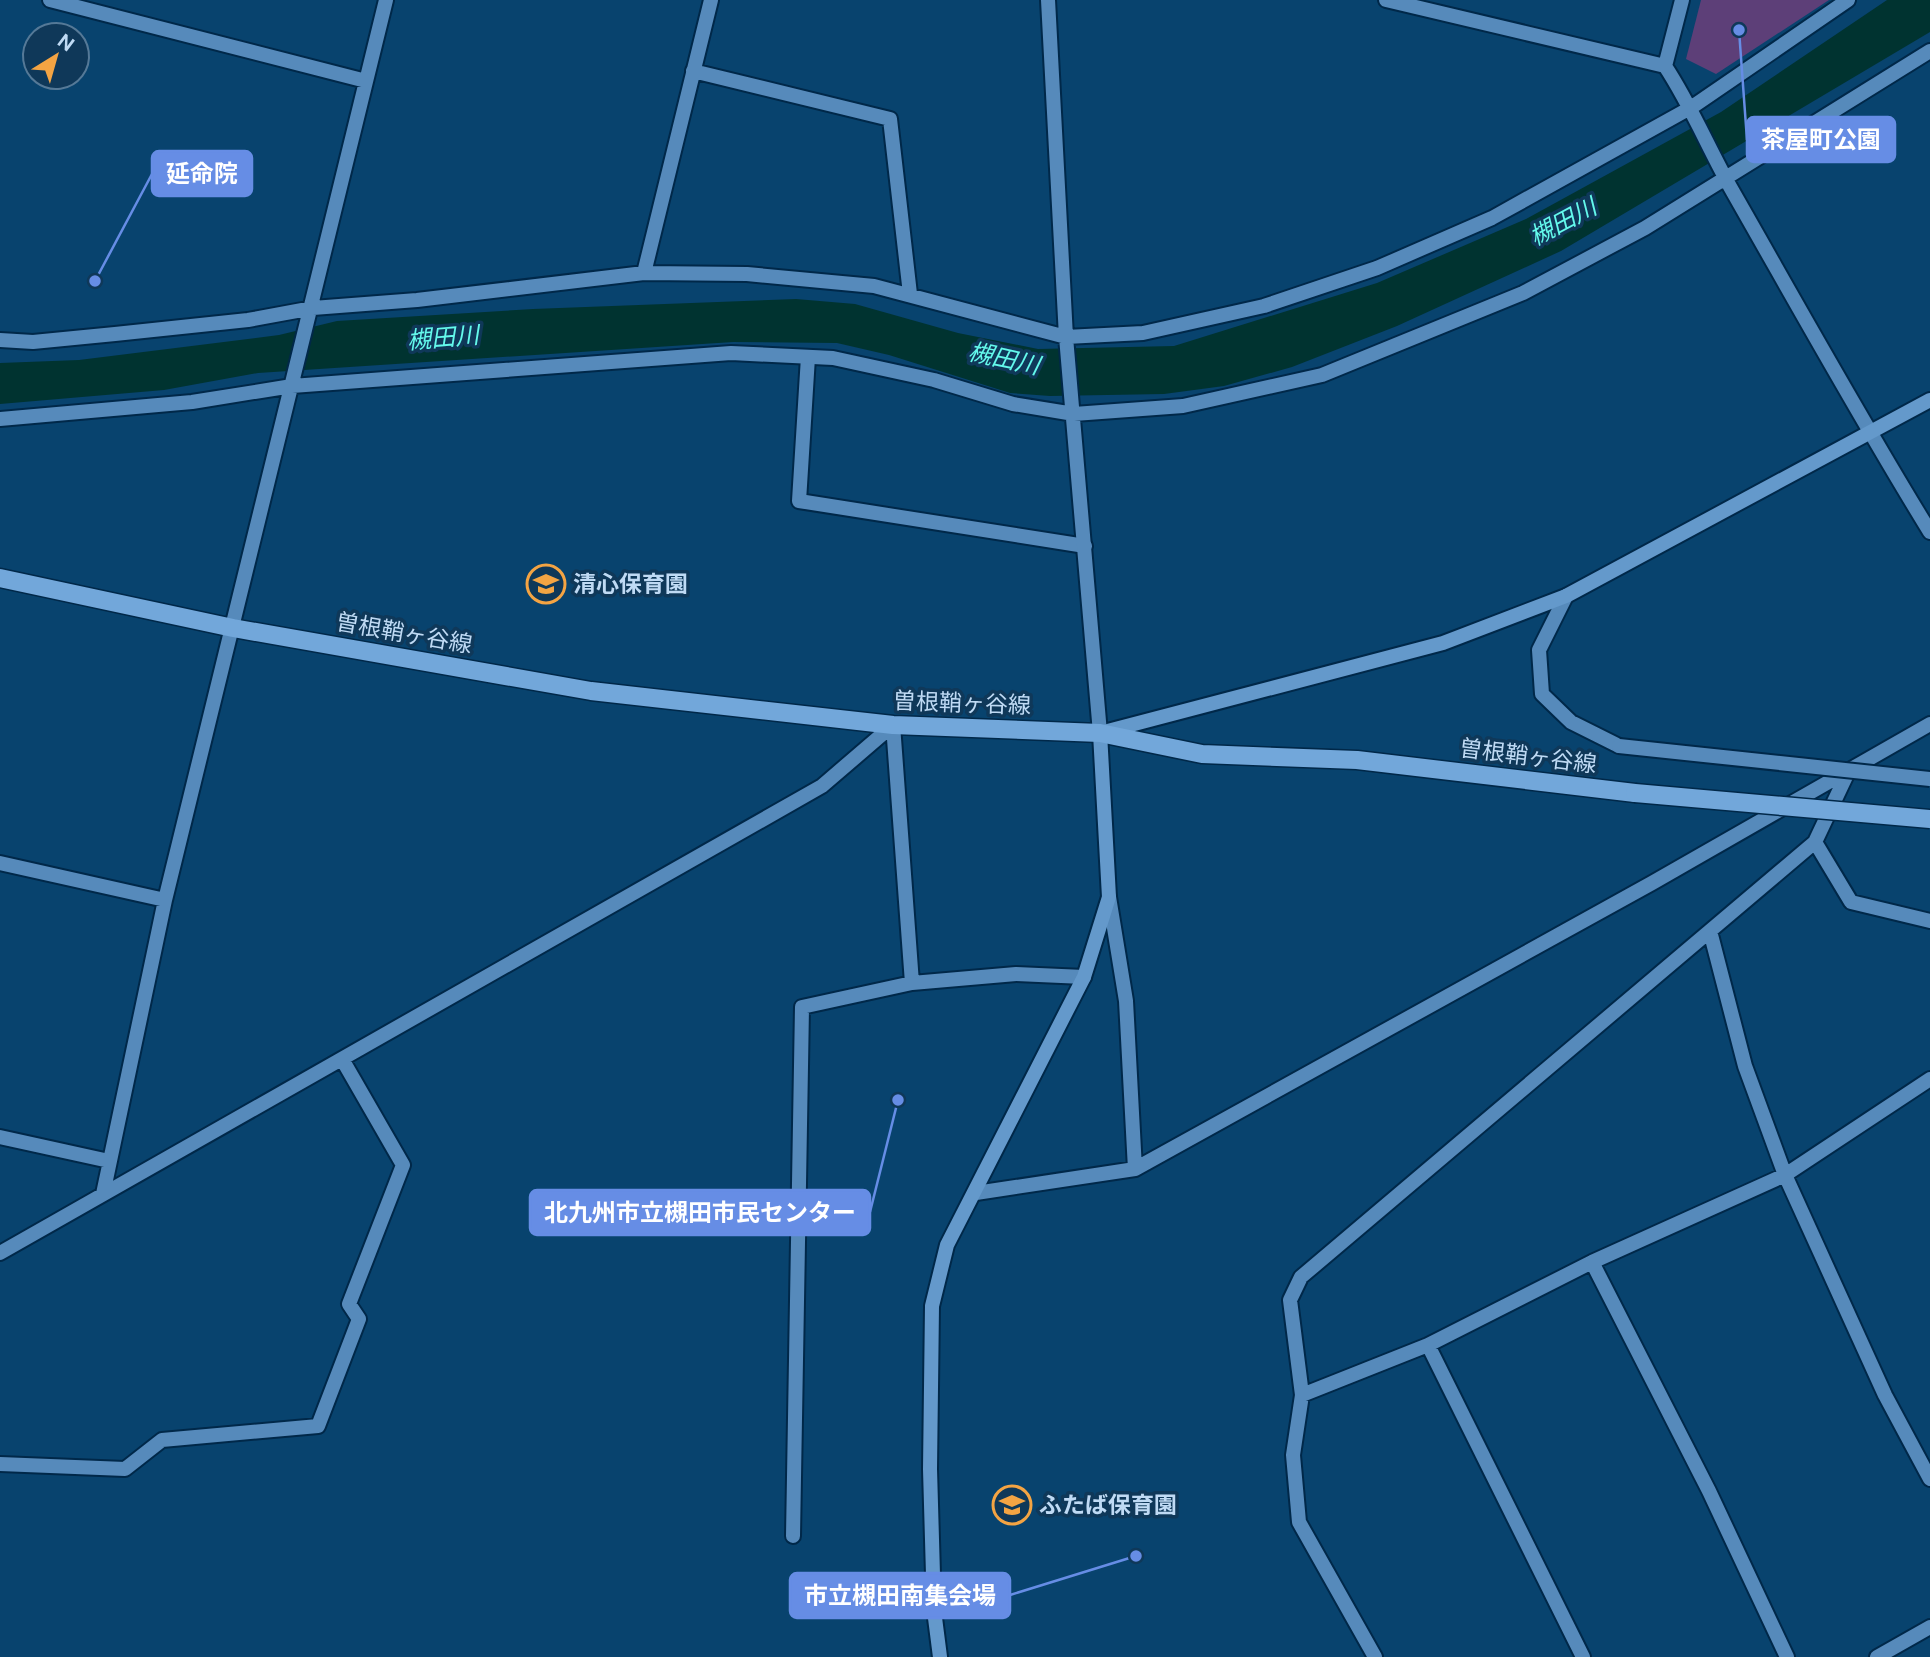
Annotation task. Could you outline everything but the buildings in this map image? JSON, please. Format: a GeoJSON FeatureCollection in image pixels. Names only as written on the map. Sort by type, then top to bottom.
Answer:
{"type":"FeatureCollection","features":[{"type":"Feature","properties":{"kind":"main road","name":"曽根鞘ヶ谷線"},"geometry":{"type":"LineString","coordinates":[[0,578],[233,628],[591,691],[893,725],[1100,733],[1202,754],[1356,760],[1635,793],[1930,819]]}},
{"type":"Feature","properties":{"kind":"street"},"geometry":{"type":"LineString","coordinates":[[50,0],[366,80]]}},
{"type":"Feature","properties":{"kind":"street"},"geometry":{"type":"LineString","coordinates":[[103,1194],[165,900],[313,308],[386,0]]}},
{"type":"Feature","properties":{"kind":"street"},"geometry":{"type":"LineString","coordinates":[[644,273],[710,0]]}},
{"type":"Feature","properties":{"kind":"street"},"geometry":{"type":"LineString","coordinates":[[1048,0],[1066,337],[1100,733],[1109,897],[1126,1001],[1135,1169]]}},
{"type":"Feature","properties":{"kind":"street"},"geometry":{"type":"LineString","coordinates":[[1386,0],[1665,66],[1692,107],[1725,178],[1870,434],[1930,531]]}},
{"type":"Feature","properties":{"kind":"street"},"geometry":{"type":"LineString","coordinates":[[1665,66],[1682,0]]}},
{"type":"Feature","properties":{"kind":"street"},"geometry":{"type":"LineString","coordinates":[[0,340],[33,342],[248,320],[313,308],[417,300],[644,273],[747,274],[818,279],[911,294],[1066,337],[1143,333],[1264,306],[1377,268],[1492,218],[1692,107],[1847,0]]}},
{"type":"Feature","properties":{"kind":"street"},"geometry":{"type":"LineString","coordinates":[[0,419],[192,402],[292,386],[717,354],[833,358],[934,380],[1013,404],[1074,414],[1183,406],[1322,375],[1522,293],[1645,228],[1930,51]]}},
{"type":"Feature","properties":{"kind":"street"},"geometry":{"type":"LineString","coordinates":[[693,71],[890,119],[911,294]]}},
{"type":"Feature","properties":{"kind":"street"},"geometry":{"type":"LineString","coordinates":[[808,357],[799,501],[1085,545]]}},
{"type":"Feature","properties":{"kind":"street"},"geometry":{"type":"LineString","coordinates":[[1100,733],[1443,643],[1566,596],[1930,400]]}},
{"type":"Feature","properties":{"kind":"street"},"geometry":{"type":"LineString","coordinates":[[1566,596],[1539,650],[1542,694],[1571,722],[1619,746],[1930,779]]}},
{"type":"Feature","properties":{"kind":"street"},"geometry":{"type":"LineString","coordinates":[[976,1193],[1135,1169],[1930,724]]}},
{"type":"Feature","properties":{"kind":"street"},"geometry":{"type":"LineString","coordinates":[[893,725],[912,983]]}},
{"type":"Feature","properties":{"kind":"street"},"geometry":{"type":"LineString","coordinates":[[0,1253],[822,786],[893,725]]}},
{"type":"Feature","properties":{"kind":"street"},"geometry":{"type":"LineString","coordinates":[[1375,1657],[1299,1522],[1293,1455],[1302,1395],[1290,1300],[1301,1277],[1815,842],[1849,770]]}},
{"type":"Feature","properties":{"kind":"street"},"geometry":{"type":"LineString","coordinates":[[1815,842],[1851,902],[1930,921]]}},
{"type":"Feature","properties":{"kind":"street"},"geometry":{"type":"LineString","coordinates":[[0,863],[165,900]]}},
{"type":"Feature","properties":{"kind":"street"},"geometry":{"type":"LineString","coordinates":[[940,1657],[934,1610],[930,1469],[932,1306],[947,1245],[976,1193],[1084,977],[1109,897]]}},
{"type":"Feature","properties":{"kind":"street"},"geometry":{"type":"LineString","coordinates":[[1710,931],[1745,1066],[1785,1175],[1885,1395],[1930,1479]]}},
{"type":"Feature","properties":{"kind":"street"},"geometry":{"type":"LineString","coordinates":[[793,1536],[802,1007],[912,983],[1016,974],[1084,977]]}},
{"type":"Feature","properties":{"kind":"street"},"geometry":{"type":"LineString","coordinates":[[0,1464],[125,1469],[162,1440],[318,1426],[359,1319],[349,1304],[403,1165],[342,1059]]}},
{"type":"Feature","properties":{"kind":"street"},"geometry":{"type":"LineString","coordinates":[[1302,1395],[1428,1345],[1592,1262],[1785,1175],[1930,1079]]}},
{"type":"Feature","properties":{"kind":"street"},"geometry":{"type":"LineString","coordinates":[[0,1137],[109,1161]]}},
{"type":"Feature","properties":{"kind":"street"},"geometry":{"type":"LineString","coordinates":[[1592,1262],[1709,1490],[1787,1657]]}},
{"type":"Feature","properties":{"kind":"street"},"geometry":{"type":"LineString","coordinates":[[1428,1345],[1583,1657]]}},
{"type":"Feature","properties":{"kind":"street"},"geometry":{"type":"LineString","coordinates":[[1877,1657],[1930,1627]]}},
{"type":"Feature","properties":{"kind":"shaded area"},"geometry":{"type":"Polygon","coordinates":[[[1701,0],[1829,0],[1716,74],[1686,59],[1701,0]]]}},
{"type":"Feature","properties":{"kind":"water","name":"槻田川"},"geometry":{"type":"Polygon","coordinates":[[[1887,0],[1930,0],[1930,32],[1561,251],[1397,326],[1292,367],[1224,386],[1164,394],[1050,396],[1010,393],[889,355],[837,343],[733,342],[258,373],[164,390],[0,404],[0,363],[79,360],[279,335],[337,321],[533,309],[796,299],[855,304],[958,333],[1038,349],[1174,346],[1377,283],[1526,219],[1721,112],[1887,0]]]}},
{"type":"Feature","properties":{"kind":"place","name":"茶屋町公園"},"geometry":{"type":"Point","coordinates":[1739,30]}},
{"type":"Feature","properties":{"kind":"place","name":"延命院"},"geometry":{"type":"Point","coordinates":[95,281]}},
{"type":"Feature","properties":{"kind":"place","name":"清心保育園"},"geometry":{"type":"Point","coordinates":[546,584]}},
{"type":"Feature","properties":{"kind":"place","name":"北九州市立槻田市民センター"},"geometry":{"type":"Point","coordinates":[898,1100]}},
{"type":"Feature","properties":{"kind":"place","name":"ふたば保育園"},"geometry":{"type":"Point","coordinates":[1012,1505]}},
{"type":"Feature","properties":{"kind":"place","name":"市立槻田南集会場"},"geometry":{"type":"Point","coordinates":[1136,1556]}}]}
